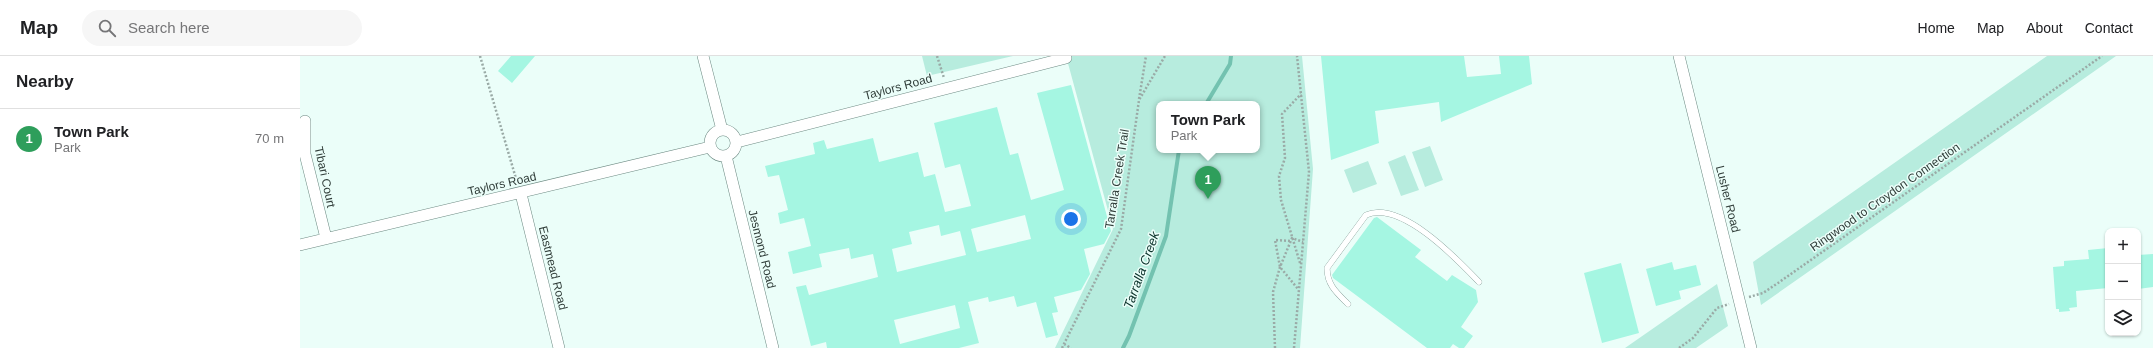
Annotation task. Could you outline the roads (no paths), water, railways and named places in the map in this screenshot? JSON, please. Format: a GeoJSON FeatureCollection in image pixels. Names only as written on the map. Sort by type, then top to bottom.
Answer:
{"type":"FeatureCollection","features":[{"type":"Feature","properties":{"kind":"street"},"geometry":{"type":"LineString","coordinates":[[703,56],[722,130]]}},
{"type":"Feature","properties":{"kind":"street","name":"Lusher Road"},"geometry":{"type":"LineString","coordinates":[[1679,56],[1751,348]]}},
{"type":"Feature","properties":{"kind":"street","name":"Taylors Road"},"geometry":{"type":"LineString","coordinates":[[737,142],[947,87],[1066,58]]}},
{"type":"Feature","properties":{"kind":"street","name":"Tibari Court"},"geometry":{"type":"LineString","coordinates":[[305,121],[305,154],[326,238]]}},
{"type":"Feature","properties":{"kind":"street"},"geometry":{"type":"LineString","coordinates":[[722,130],[733,134],[737,142],[733,153],[726,156],[718,156],[710,147],[712,136],[722,130]]}},
{"type":"Feature","properties":{"kind":"street","name":"Taylors Road"},"geometry":{"type":"LineString","coordinates":[[300,245],[521,194],[710,147]]}},
{"type":"Feature","properties":{"kind":"street","name":"Jesmond Road"},"geometry":{"type":"LineString","coordinates":[[726,156],[773,348]]}},
{"type":"Feature","properties":{"kind":"street","name":"Eastmead Road"},"geometry":{"type":"LineString","coordinates":[[521,194],[559,348]]}},
{"type":"Feature","properties":{"kind":"lane"},"geometry":{"type":"LineString","coordinates":[[1348,304],[1332,287],[1327,278],[1327,268],[1366,215],[1373,212],[1384,212],[1397,216],[1417,228],[1456,257],[1479,282]]}},
{"type":"Feature","properties":{"kind":"waterway","name":"Tarralla Creek"},"geometry":{"type":"LineString","coordinates":[[1208,101],[1230,64],[1231,56]]}},
{"type":"Feature","properties":{"kind":"waterway","name":"Tarralla Creek"},"geometry":{"type":"LineString","coordinates":[[1123,348],[1129,336],[1166,236],[1179,153]]}},
{"type":"Feature","properties":{"kind":"place","name":"Town Park"},"geometry":{"type":"Point","coordinates":[1208,199]}}]}
